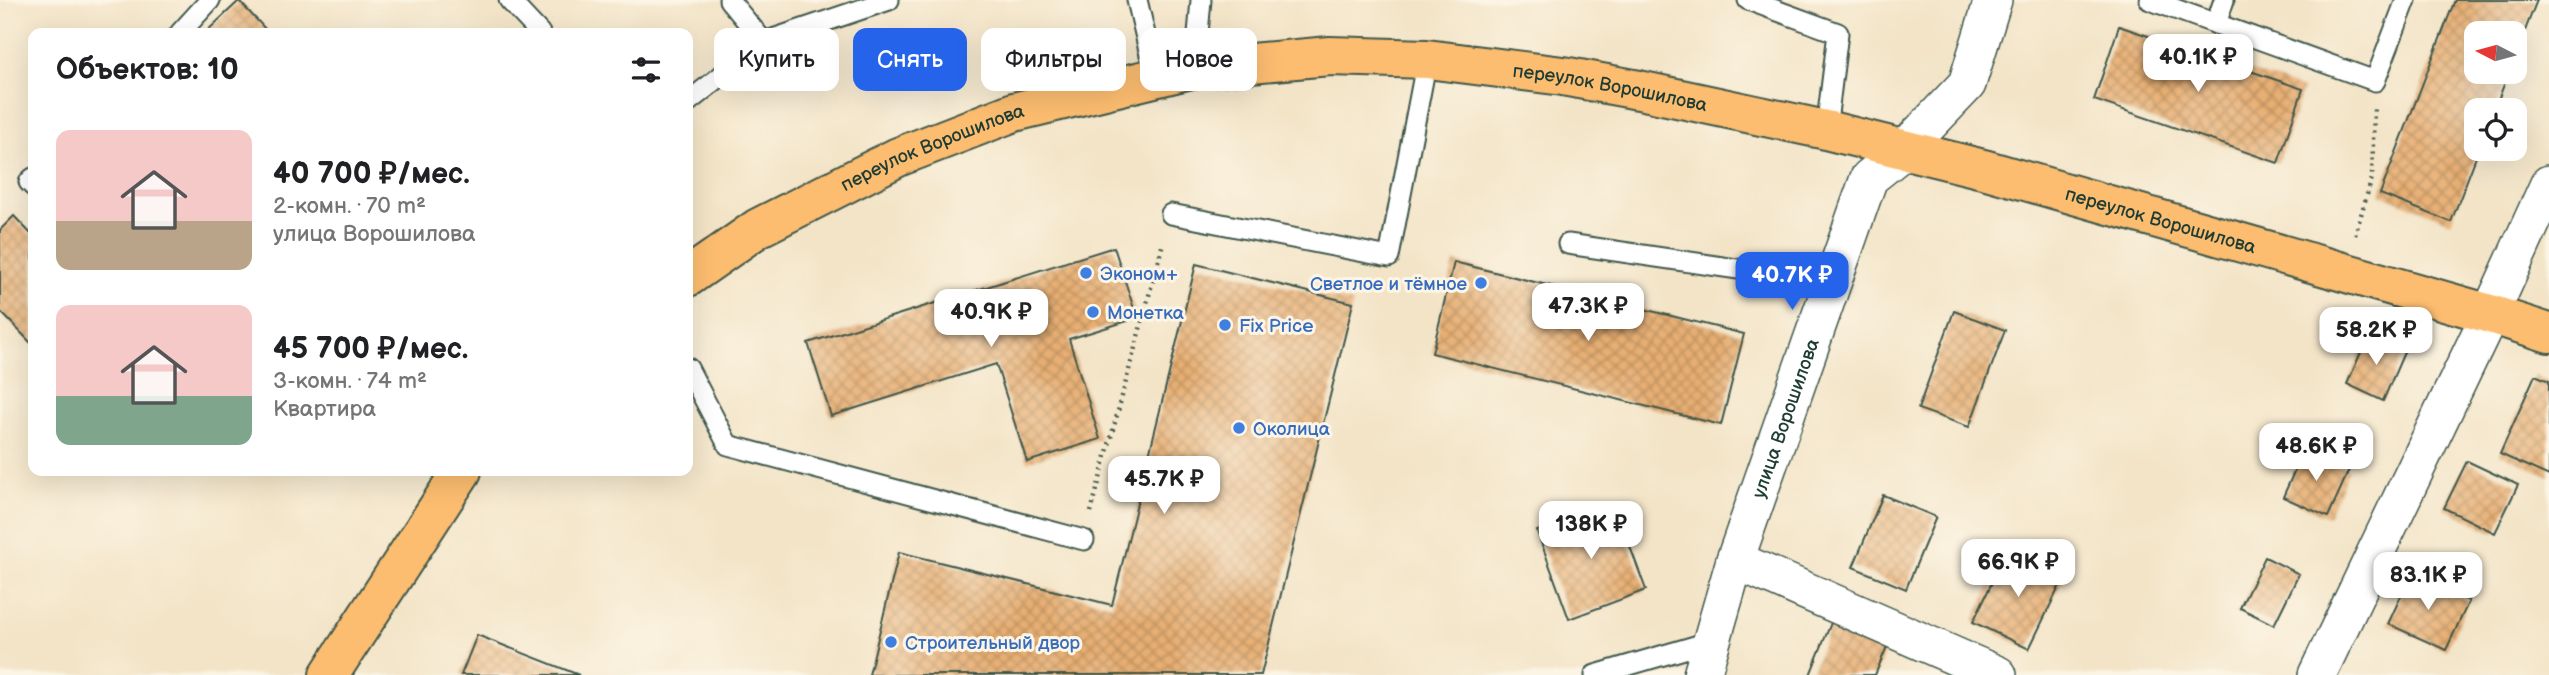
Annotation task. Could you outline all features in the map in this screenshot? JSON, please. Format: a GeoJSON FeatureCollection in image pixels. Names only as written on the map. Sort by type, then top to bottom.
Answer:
{"type":"FeatureCollection","features":[{"type":"Feature","properties":{"kind":"main road","name":"переулок Ворошилова"},"geometry":{"type":"LineString","coordinates":[[1257,62],[1330,56],[1427,59],[1563,76],[1639,90],[1826,130],[1987,170],[2549,333]]}},
{"type":"Feature","properties":{"kind":"main road","name":"переулок Ворошилова"},"geometry":{"type":"LineString","coordinates":[[693,274],[758,228],[898,157],[1014,112],[1140,80]]}},
{"type":"Feature","properties":{"kind":"main road"},"geometry":{"type":"LineString","coordinates":[[328,675],[459,476]]}},
{"type":"Feature","properties":{"kind":"street","name":"улица Ворошилова"},"geometry":{"type":"LineString","coordinates":[[1707,658],[1735,560],[1869,178],[1904,150],[1966,84],[1993,0]]}},
{"type":"Feature","properties":{"kind":"street"},"geometry":{"type":"LineString","coordinates":[[2317,675],[2490,314],[2549,184]]}},
{"type":"Feature","properties":{"kind":"street"},"geometry":{"type":"LineString","coordinates":[[1735,560],[1998,675]]}},
{"type":"Feature","properties":{"kind":"lane"},"geometry":{"type":"LineString","coordinates":[[185,28],[210,0]]}},
{"type":"Feature","properties":{"kind":"lane"},"geometry":{"type":"LineString","coordinates":[[509,0],[535,28]]}},
{"type":"Feature","properties":{"kind":"lane"},"geometry":{"type":"LineString","coordinates":[[729,0],[752,28]]}},
{"type":"Feature","properties":{"kind":"lane"},"geometry":{"type":"LineString","coordinates":[[806,28],[889,0]]}},
{"type":"Feature","properties":{"kind":"lane"},"geometry":{"type":"LineString","coordinates":[[1137,0],[1144,28]]}},
{"type":"Feature","properties":{"kind":"lane"},"geometry":{"type":"LineString","coordinates":[[1199,28],[1201,0]]}},
{"type":"Feature","properties":{"kind":"lane"},"geometry":{"type":"LineString","coordinates":[[1748,0],[1838,33],[1826,130]]}},
{"type":"Feature","properties":{"kind":"lane"},"geometry":{"type":"LineString","coordinates":[[2150,0],[2375,81],[2406,0]]}},
{"type":"Feature","properties":{"kind":"lane"},"geometry":{"type":"LineString","coordinates":[[2216,24],[2224,0]]}},
{"type":"Feature","properties":{"kind":"lane"},"geometry":{"type":"LineString","coordinates":[[1171,214],[1389,257],[1427,59]]}},
{"type":"Feature","properties":{"kind":"lane"},"geometry":{"type":"LineString","coordinates":[[693,98],[714,81]]}},
{"type":"Feature","properties":{"kind":"lane"},"geometry":{"type":"LineString","coordinates":[[1568,244],[1832,283]]}},
{"type":"Feature","properties":{"kind":"lane"},"geometry":{"type":"LineString","coordinates":[[693,378],[728,445],[1084,540]]}},
{"type":"Feature","properties":{"kind":"lane"},"geometry":{"type":"LineString","coordinates":[[1595,675],[1707,658]]}},
{"type":"Feature","properties":{"kind":"path"},"geometry":{"type":"LineString","coordinates":[[2352,246],[2372,178],[2375,81]]}},
{"type":"Feature","properties":{"kind":"path"},"geometry":{"type":"LineString","coordinates":[[1084,540],[1171,214]]}},
{"type":"Feature","properties":{"kind":"building"},"geometry":{"type":"Polygon","coordinates":[[[2455,0],[2537,0],[2527,25],[2527,21],[2464,21],[2464,84],[2504,84],[2499,98],[2464,98],[2464,161],[2474,161],[2451,222],[2380,194],[2455,0]]]}},
{"type":"Feature","properties":{"kind":"building"},"geometry":{"type":"Polygon","coordinates":[[[239,1],[264,28],[210,28],[239,1]]]}},
{"type":"Feature","properties":{"kind":"building"},"geometry":{"type":"Polygon","coordinates":[[[2119,26],[2303,89],[2278,163],[2094,100],[2119,26]]]}},
{"type":"Feature","properties":{"kind":"building"},"geometry":{"type":"Polygon","coordinates":[[[14,216],[28,231],[28,340],[0,311],[0,230],[14,216]]]}},
{"type":"Feature","properties":{"kind":"building"},"geometry":{"type":"Polygon","coordinates":[[[1114,247],[1137,318],[1069,339],[1100,439],[1027,462],[996,364],[831,416],[808,343],[1114,247]]]}},
{"type":"Feature","properties":{"kind":"building"},"geometry":{"type":"Polygon","coordinates":[[[1454,262],[1744,334],[1721,425],[1432,353],[1454,262]]]}},
{"type":"Feature","properties":{"kind":"building","name":"Околица"},"geometry":{"type":"Polygon","coordinates":[[[1196,264],[1353,303],[1261,675],[869,675],[899,552],[1112,605],[1196,264]]]}},
{"type":"Feature","properties":{"kind":"building"},"geometry":{"type":"Polygon","coordinates":[[[1954,311],[2005,330],[1969,427],[1918,409],[1954,311]]]}},
{"type":"Feature","properties":{"kind":"building"},"geometry":{"type":"Polygon","coordinates":[[[2369,334],[2405,350],[2383,401],[2347,384],[2369,334]]]}},
{"type":"Feature","properties":{"kind":"building"},"geometry":{"type":"Polygon","coordinates":[[[2535,375],[2549,381],[2549,476],[2500,454],[2535,375]]]}},
{"type":"Feature","properties":{"kind":"building"},"geometry":{"type":"Polygon","coordinates":[[[2304,449],[2349,470],[2328,517],[2283,497],[2304,449]]]}},
{"type":"Feature","properties":{"kind":"building"},"geometry":{"type":"Polygon","coordinates":[[[2467,461],[2518,485],[2495,533],[2444,508],[2467,461]]]}},
{"type":"Feature","properties":{"kind":"building"},"geometry":{"type":"Polygon","coordinates":[[[1883,495],[1936,517],[1906,589],[1853,567],[1883,495]]]}},
{"type":"Feature","properties":{"kind":"building"},"geometry":{"type":"Polygon","coordinates":[[[1614,503],[1646,590],[1569,619],[1537,531],[1614,503]]]}},
{"type":"Feature","properties":{"kind":"building"},"geometry":{"type":"Polygon","coordinates":[[[2008,549],[2064,577],[2029,649],[1973,622],[2008,549]]]}},
{"type":"Feature","properties":{"kind":"building"},"geometry":{"type":"Polygon","coordinates":[[[2265,557],[2299,574],[2274,625],[2240,608],[2265,557]]]}},
{"type":"Feature","properties":{"kind":"building"},"geometry":{"type":"Polygon","coordinates":[[[2411,574],[2469,601],[2446,650],[2388,624],[2411,574]]]}},
{"type":"Feature","properties":{"kind":"building"},"geometry":{"type":"Polygon","coordinates":[[[1833,618],[1889,642],[1875,675],[1810,675],[1833,618]]]}},
{"type":"Feature","properties":{"kind":"building"},"geometry":{"type":"Polygon","coordinates":[[[477,635],[579,675],[461,675],[477,635]]]}},
{"type":"Feature","properties":{"kind":"place","name":"Эконом+"},"geometry":{"type":"Point","coordinates":[1086,273]}},
{"type":"Feature","properties":{"kind":"place","name":"Светлое и тёмное"},"geometry":{"type":"Point","coordinates":[1481,283]}},
{"type":"Feature","properties":{"kind":"place","name":"Монетка"},"geometry":{"type":"Point","coordinates":[1093,312]}},
{"type":"Feature","properties":{"kind":"place","name":"Fix Price"},"geometry":{"type":"Point","coordinates":[1225,325]}},
{"type":"Feature","properties":{"kind":"place","name":"Околица"},"geometry":{"type":"Point","coordinates":[1239,428]}},
{"type":"Feature","properties":{"kind":"place","name":"Строительный двор"},"geometry":{"type":"Point","coordinates":[891,642]}}]}
